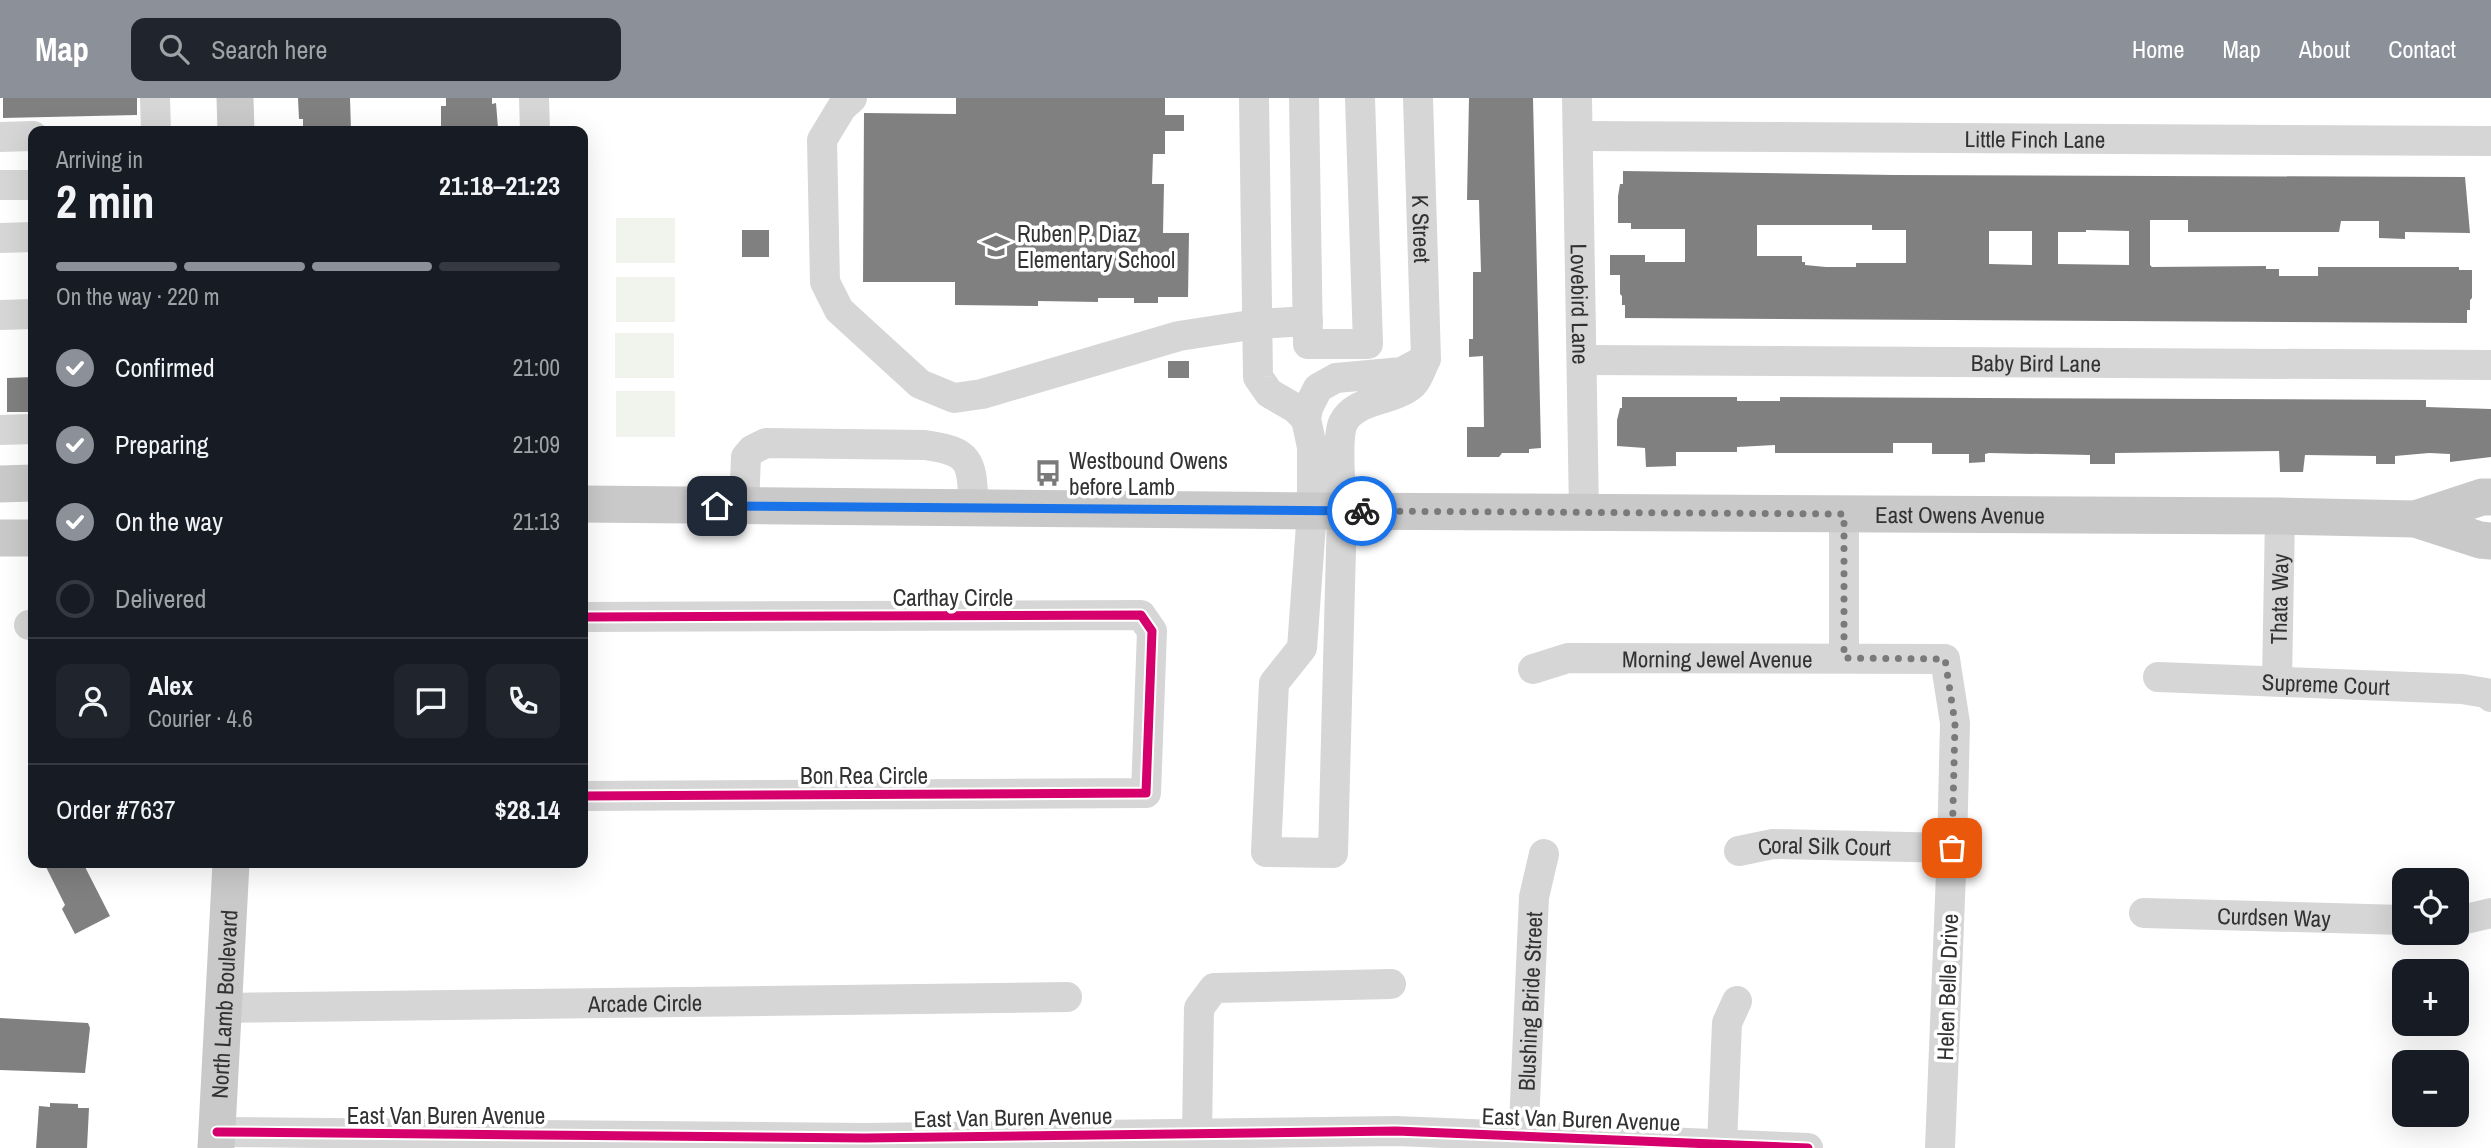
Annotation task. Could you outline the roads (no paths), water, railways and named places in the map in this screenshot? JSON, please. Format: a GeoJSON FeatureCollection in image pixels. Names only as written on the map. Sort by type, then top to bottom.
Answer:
{"type":"FeatureCollection","features":[{"type":"Feature","properties":{"kind":"main road"},"geometry":{"type":"LineString","coordinates":[[235,98],[236,126]]}},
{"type":"Feature","properties":{"kind":"main road"},"geometry":{"type":"LineString","coordinates":[[0,484],[28,483]]}},
{"type":"Feature","properties":{"kind":"main road","name":"East Owens Avenue"},"geometry":{"type":"LineString","coordinates":[[2415,519],[2482,497],[2491,497]]}},
{"type":"Feature","properties":{"kind":"main road","name":"East Owens Avenue"},"geometry":{"type":"LineString","coordinates":[[588,504],[2280,516],[2415,519],[2491,541]]}},
{"type":"Feature","properties":{"kind":"main road"},"geometry":{"type":"LineString","coordinates":[[0,538],[28,538]]}},
{"type":"Feature","properties":{"kind":"main road","name":"North Lamb Boulevard"},"geometry":{"type":"LineString","coordinates":[[217,1140],[231,868]]}},
{"type":"Feature","properties":{"kind":"street"},"geometry":{"type":"LineString","coordinates":[[155,98],[156,126]]}},
{"type":"Feature","properties":{"kind":"street"},"geometry":{"type":"LineString","coordinates":[[534,98],[535,126]]}},
{"type":"Feature","properties":{"kind":"street"},"geometry":{"type":"LineString","coordinates":[[852,98],[842,107],[822,140],[825,282],[839,310],[920,384],[954,398],[982,394],[1179,335],[1257,324],[1308,321]]}},
{"type":"Feature","properties":{"kind":"street"},"geometry":{"type":"LineString","coordinates":[[1254,98],[1258,377],[1269,393],[1295,408],[1306,419],[1327,511],[1333,853],[1266,852],[1273,683],[1302,648],[1327,511],[1339,466],[1342,425],[1353,408],[1385,399],[1414,383],[1426,359]]}},
{"type":"Feature","properties":{"kind":"street"},"geometry":{"type":"LineString","coordinates":[[1304,98],[1308,344],[1368,344],[1360,98]]}},
{"type":"Feature","properties":{"kind":"street","name":"K Street"},"geometry":{"type":"LineString","coordinates":[[1418,98],[1426,359]]}},
{"type":"Feature","properties":{"kind":"street","name":"Lovebird Lane"},"geometry":{"type":"LineString","coordinates":[[1577,98],[1584,513]]}},
{"type":"Feature","properties":{"kind":"street"},"geometry":{"type":"LineString","coordinates":[[0,137],[28,136]]}},
{"type":"Feature","properties":{"kind":"street","name":"Little Finch Lane"},"geometry":{"type":"LineString","coordinates":[[1578,136],[2491,141]]}},
{"type":"Feature","properties":{"kind":"street"},"geometry":{"type":"LineString","coordinates":[[0,186],[28,185]]}},
{"type":"Feature","properties":{"kind":"street"},"geometry":{"type":"LineString","coordinates":[[0,238],[28,237]]}},
{"type":"Feature","properties":{"kind":"street"},"geometry":{"type":"LineString","coordinates":[[0,314],[28,314]]}},
{"type":"Feature","properties":{"kind":"street"},"geometry":{"type":"LineString","coordinates":[[1306,419],[1318,388],[1336,378],[1402,372],[1426,359]]}},
{"type":"Feature","properties":{"kind":"street","name":"Baby Bird Lane"},"geometry":{"type":"LineString","coordinates":[[1583,360],[2491,365]]}},
{"type":"Feature","properties":{"kind":"street"},"geometry":{"type":"LineString","coordinates":[[0,430],[28,429]]}},
{"type":"Feature","properties":{"kind":"street"},"geometry":{"type":"LineString","coordinates":[[744,506],[746,457],[766,443],[925,444],[948,448],[971,467],[974,508]]}},
{"type":"Feature","properties":{"kind":"street"},"geometry":{"type":"LineString","coordinates":[[1844,514],[1844,658]]}},
{"type":"Feature","properties":{"kind":"street","name":"Thata Way"},"geometry":{"type":"LineString","coordinates":[[2277,681],[2280,516]]}},
{"type":"Feature","properties":{"kind":"street","name":"Carthay Circle"},"geometry":{"type":"LineString","coordinates":[[588,618],[1141,615],[1152,631],[1146,793]]}},
{"type":"Feature","properties":{"kind":"street","name":"Morning Jewel Avenue"},"geometry":{"type":"LineString","coordinates":[[1533,670],[1568,658],[1945,659]]}},
{"type":"Feature","properties":{"kind":"street","name":"Helen Belle Drive"},"geometry":{"type":"LineString","coordinates":[[1940,1148],[1955,723],[1945,659]]}},
{"type":"Feature","properties":{"kind":"street","name":"Supreme Court"},"geometry":{"type":"LineString","coordinates":[[2158,677],[2462,688],[2486,693],[2491,697]]}},
{"type":"Feature","properties":{"kind":"street","name":"Bon Rea Circle"},"geometry":{"type":"LineString","coordinates":[[588,796],[1146,793]]}},
{"type":"Feature","properties":{"kind":"street","name":"Coral Silk Court"},"geometry":{"type":"LineString","coordinates":[[1738,851],[1773,844],[1952,848]]}},
{"type":"Feature","properties":{"kind":"street","name":"Blushing Bride Street"},"geometry":{"type":"LineString","coordinates":[[1523,1142],[1534,897],[1544,854]]}},
{"type":"Feature","properties":{"kind":"street","name":"Curdsen Way"},"geometry":{"type":"LineString","coordinates":[[2144,913],[2392,920]]}},
{"type":"Feature","properties":{"kind":"street"},"geometry":{"type":"LineString","coordinates":[[2469,918],[2491,913]]}},
{"type":"Feature","properties":{"kind":"street"},"geometry":{"type":"LineString","coordinates":[[1189,1139],[1199,1008],[1214,988],[1391,984]]}},
{"type":"Feature","properties":{"kind":"street","name":"Arcade Circle"},"geometry":{"type":"LineString","coordinates":[[223,1008],[1067,998]]}},
{"type":"Feature","properties":{"kind":"street"},"geometry":{"type":"LineString","coordinates":[[1722,1144],[1727,1023],[1737,1001]]}},
{"type":"Feature","properties":{"kind":"street","name":"East Van Buren Avenue"},"geometry":{"type":"LineString","coordinates":[[217,1140],[798,1142],[1189,1139],[1396,1131],[1523,1142],[1722,1144],[1808,1148]]}},
{"type":"Feature","properties":{"kind":"place","name":"Ruben P. Diaz Elementary School"},"geometry":{"type":"Point","coordinates":[996,246]}},
{"type":"Feature","properties":{"kind":"place","name":"Westbound Owens before Lamb"},"geometry":{"type":"Point","coordinates":[1048,473]}}]}
